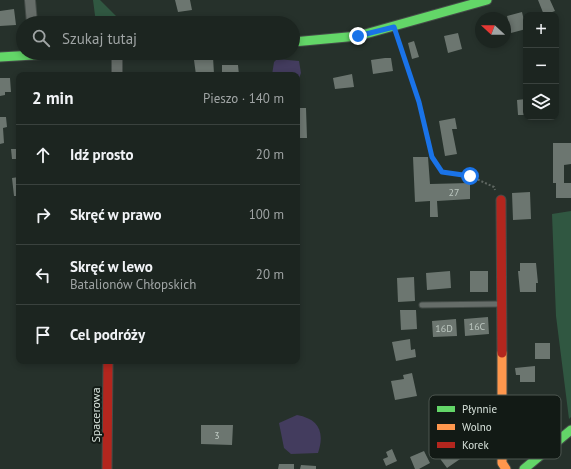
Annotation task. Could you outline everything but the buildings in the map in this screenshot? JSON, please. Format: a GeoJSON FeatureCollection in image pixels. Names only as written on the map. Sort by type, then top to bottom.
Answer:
{"type":"FeatureCollection","features":[{"type":"Feature","properties":{"kind":"street"},"geometry":{"type":"LineString","coordinates":[[30,0],[31,16]]}},
{"type":"Feature","properties":{"kind":"street"},"geometry":{"type":"LineString","coordinates":[[300,41],[358,36],[487,0]]}},
{"type":"Feature","properties":{"kind":"street"},"geometry":{"type":"LineString","coordinates":[[0,57],[16,56]]}},
{"type":"Feature","properties":{"kind":"street"},"geometry":{"type":"LineString","coordinates":[[117,60],[117,72]]}},
{"type":"Feature","properties":{"kind":"street"},"geometry":{"type":"LineString","coordinates":[[500,200],[502,395]]}},
{"type":"Feature","properties":{"kind":"street","name":"Spacerowa"},"geometry":{"type":"LineString","coordinates":[[107,469],[108,364]]}},
{"type":"Feature","properties":{"kind":"street"},"geometry":{"type":"LineString","coordinates":[[561,438],[571,430]]}},
{"type":"Feature","properties":{"kind":"street"},"geometry":{"type":"LineString","coordinates":[[502,459],[502,463],[506,469]]}},
{"type":"Feature","properties":{"kind":"street"},"geometry":{"type":"LineString","coordinates":[[524,469],[536,459]]}},
{"type":"Feature","properties":{"kind":"lane"},"geometry":{"type":"LineString","coordinates":[[422,305],[501,304]]}},
{"type":"Feature","properties":{"kind":"path"},"geometry":{"type":"LineString","coordinates":[[394,27],[419,102],[432,157],[442,172],[470,176],[494,187],[500,200]]}},
{"type":"Feature","properties":{"kind":"green space"},"geometry":{"type":"Polygon","coordinates":[[[93,0],[100,0],[116,16],[95,16],[93,0]]]}},
{"type":"Feature","properties":{"kind":"green space"},"geometry":{"type":"Polygon","coordinates":[[[571,211],[571,417],[569,419],[556,316],[552,214],[571,211]]]}},
{"type":"Feature","properties":{"kind":"shaded area"},"geometry":{"type":"Polygon","coordinates":[[[276,60],[299,61],[301,73],[300,76],[300,72],[272,72],[274,62],[276,60]]]}},
{"type":"Feature","properties":{"kind":"shaded area"},"geometry":{"type":"Polygon","coordinates":[[[297,415],[311,420],[318,428],[321,439],[318,453],[291,454],[284,448],[279,423],[297,415]]]}},
{"type":"Feature","properties":{"kind":"traffic: fast"},"geometry":{"type":"LineString","coordinates":[[300,41],[358,36],[487,0]]}},
{"type":"Feature","properties":{"kind":"traffic: fast"},"geometry":{"type":"LineString","coordinates":[[0,57],[16,56]]}},
{"type":"Feature","properties":{"kind":"traffic: fast"},"geometry":{"type":"LineString","coordinates":[[561,438],[571,430]]}},
{"type":"Feature","properties":{"kind":"traffic: fast"},"geometry":{"type":"LineString","coordinates":[[524,469],[536,459]]}},
{"type":"Feature","properties":{"kind":"traffic: slow"},"geometry":{"type":"LineString","coordinates":[[502,353],[502,395]]}},
{"type":"Feature","properties":{"kind":"traffic: slow"},"geometry":{"type":"LineString","coordinates":[[502,459],[502,463],[506,469]]}},
{"type":"Feature","properties":{"kind":"traffic: jam"},"geometry":{"type":"LineString","coordinates":[[501,200],[502,353]]}},
{"type":"Feature","properties":{"kind":"traffic: jam"},"geometry":{"type":"LineString","coordinates":[[107,469],[108,364]]}},
{"type":"Feature","properties":{"kind":"route"},"geometry":{"type":"LineString","coordinates":[[358,36],[394,27],[419,102],[432,157],[442,172],[470,176]]}}]}
